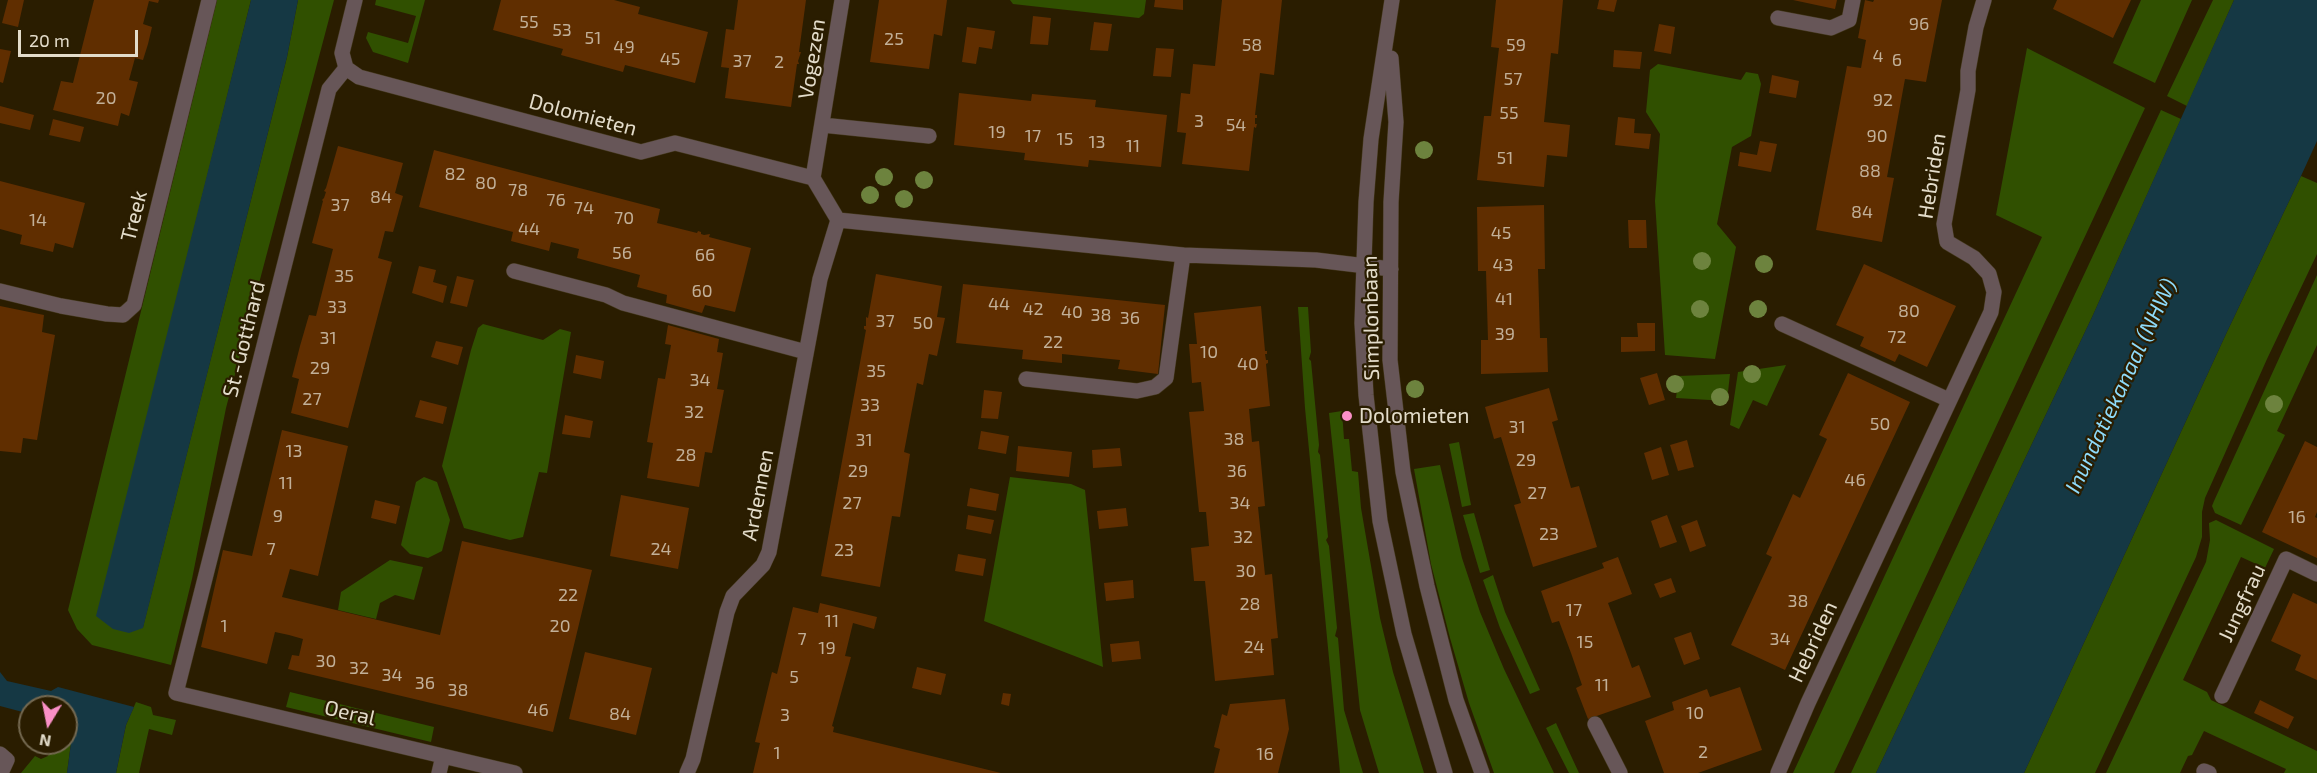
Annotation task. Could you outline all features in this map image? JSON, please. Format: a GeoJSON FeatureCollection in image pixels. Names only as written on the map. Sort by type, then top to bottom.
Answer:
{"type":"FeatureCollection","features":[{"type":"Feature","properties":{"kind":"street","name":"Treek"},"geometry":{"type":"LineString","coordinates":[[0,291],[61,306],[107,314],[123,315],[134,305],[209,0]]}},
{"type":"Feature","properties":{"kind":"street"},"geometry":{"type":"LineString","coordinates":[[346,68],[342,53],[355,0]]}},
{"type":"Feature","properties":{"kind":"street","name":"Vogezen"},"geometry":{"type":"LineString","coordinates":[[813,178],[842,0]]}},
{"type":"Feature","properties":{"kind":"street","name":"Simplonbaan"},"geometry":{"type":"LineString","coordinates":[[1392,0],[1371,139],[1362,266],[1366,395],[1380,521],[1404,634],[1445,773]]}},
{"type":"Feature","properties":{"kind":"street"},"geometry":{"type":"LineString","coordinates":[[1778,18],[1831,28],[1849,20],[1853,0]]}},
{"type":"Feature","properties":{"kind":"street","name":"Hebriden"},"geometry":{"type":"LineString","coordinates":[[1778,773],[1808,703],[1991,312],[1995,292],[1989,274],[1974,258],[1947,242],[1944,225],[1968,90],[1970,60],[1984,0]]}},
{"type":"Feature","properties":{"kind":"street","name":"Simplonbaan"},"geometry":{"type":"LineString","coordinates":[[1389,31],[1396,122],[1390,202],[1390,360],[1403,472],[1427,586],[1456,700],[1482,773]]}},
{"type":"Feature","properties":{"kind":"street","name":"Dolomieten"},"geometry":{"type":"LineString","coordinates":[[346,68],[359,77],[641,152],[675,143],[813,178]]}},
{"type":"Feature","properties":{"kind":"street","name":"St.-Gotthard"},"geometry":{"type":"LineString","coordinates":[[176,693],[328,89],[346,68]]}},
{"type":"Feature","properties":{"kind":"street"},"geometry":{"type":"LineString","coordinates":[[822,124],[929,136]]}},
{"type":"Feature","properties":{"kind":"street"},"geometry":{"type":"LineString","coordinates":[[813,178],[838,219],[1183,255],[1292,259],[1391,269]]}},
{"type":"Feature","properties":{"kind":"street","name":"Ardennen"},"geometry":{"type":"LineString","coordinates":[[687,773],[693,759],[727,612],[733,596],[763,565],[769,552],[820,279],[838,219]]}},
{"type":"Feature","properties":{"kind":"street"},"geometry":{"type":"LineString","coordinates":[[1026,380],[1137,391],[1155,387],[1166,378],[1183,255]]}},
{"type":"Feature","properties":{"kind":"street"},"geometry":{"type":"LineString","coordinates":[[513,271],[806,352]]}},
{"type":"Feature","properties":{"kind":"street"},"geometry":{"type":"LineString","coordinates":[[1782,324],[1949,400]]}},
{"type":"Feature","properties":{"kind":"street","name":"Jungfrau"},"geometry":{"type":"LineString","coordinates":[[2222,696],[2286,559],[2317,574]]}},
{"type":"Feature","properties":{"kind":"street","name":"Oeral"},"geometry":{"type":"LineString","coordinates":[[176,693],[515,773]]}},
{"type":"Feature","properties":{"kind":"street"},"geometry":{"type":"LineString","coordinates":[[1595,724],[1620,773]]}},
{"type":"Feature","properties":{"kind":"street"},"geometry":{"type":"LineString","coordinates":[[439,773],[443,756]]}},
{"type":"Feature","properties":{"kind":"green space"},"geometry":{"type":"Polygon","coordinates":[[[217,0],[251,0],[144,430],[143,627],[287,57],[298,0],[334,0],[226,408],[192,579],[171,665],[92,645],[77,629],[68,610],[217,0]]]}},
{"type":"Feature","properties":{"kind":"green space"},"geometry":{"type":"Polygon","coordinates":[[[376,0],[425,0],[408,63],[373,52],[366,38],[368,32],[408,43],[416,16],[375,5],[376,0]]]}},
{"type":"Feature","properties":{"kind":"green space"},"geometry":{"type":"Polygon","coordinates":[[[1010,0],[1146,0],[1144,14],[1139,18],[1013,4],[1010,0]]]}},
{"type":"Feature","properties":{"kind":"green space"},"geometry":{"type":"Polygon","coordinates":[[[2141,0],[2192,0],[2155,83],[2113,63],[2141,0]]]}},
{"type":"Feature","properties":{"kind":"green space"},"geometry":{"type":"Polygon","coordinates":[[[2213,0],[2234,0],[2187,106],[2167,96],[2213,0]]]}},
{"type":"Feature","properties":{"kind":"green space"},"geometry":{"type":"Polygon","coordinates":[[[2027,48],[2145,108],[1834,773],[1793,773],[2042,237],[1996,215],[2027,48]]]}},
{"type":"Feature","properties":{"kind":"green space"},"geometry":{"type":"Polygon","coordinates":[[[1658,64],[1741,80],[1746,72],[1758,74],[1761,84],[1751,136],[1732,147],[1717,224],[1736,247],[1715,359],[1665,355],[1655,201],[1660,134],[1646,112],[1650,70],[1658,64]]]}},
{"type":"Feature","properties":{"kind":"green space"},"geometry":{"type":"Polygon","coordinates":[[[2161,110],[2181,119],[2093,315],[1876,773],[1851,773],[2161,110]]]}},
{"type":"Feature","properties":{"kind":"green space"},"geometry":{"type":"Polygon","coordinates":[[[2301,176],[2317,183],[2317,254],[2205,498],[2202,512],[2202,537],[2196,557],[2095,773],[2024,773],[2226,334],[2301,176]]]}},
{"type":"Feature","properties":{"kind":"green space"},"geometry":{"type":"Polygon","coordinates":[[[2317,275],[2317,345],[2277,431],[2285,435],[2241,525],[2215,513],[2212,506],[2317,275]]]}},
{"type":"Feature","properties":{"kind":"green space"},"geometry":{"type":"Polygon","coordinates":[[[1298,307],[1308,307],[1311,352],[1309,359],[1344,710],[1363,773],[1340,773],[1305,408],[1298,307]]]}},
{"type":"Feature","properties":{"kind":"green space"},"geometry":{"type":"Polygon","coordinates":[[[483,324],[543,340],[560,329],[571,332],[547,473],[539,472],[523,537],[510,540],[464,528],[442,466],[471,350],[478,328],[483,324]]]}},
{"type":"Feature","properties":{"kind":"green space"},"geometry":{"type":"Polygon","coordinates":[[[1786,365],[1767,406],[1753,400],[1739,429],[1730,425],[1738,372],[1786,365]]]}},
{"type":"Feature","properties":{"kind":"green space"},"geometry":{"type":"Polygon","coordinates":[[[1730,374],[1727,401],[1676,398],[1677,389],[1670,387],[1671,380],[1678,380],[1678,376],[1730,374]]]}},
{"type":"Feature","properties":{"kind":"green space"},"geometry":{"type":"Polygon","coordinates":[[[1342,411],[1344,439],[1349,439],[1352,471],[1358,472],[1361,508],[1380,618],[1393,672],[1424,773],[1379,773],[1360,710],[1329,413],[1342,411]]]}},
{"type":"Feature","properties":{"kind":"green space"},"geometry":{"type":"Polygon","coordinates":[[[1459,442],[1471,505],[1462,507],[1449,444],[1459,442]]]}},
{"type":"Feature","properties":{"kind":"green space"},"geometry":{"type":"Polygon","coordinates":[[[1440,465],[1462,558],[1480,612],[1504,669],[1554,773],[1494,773],[1469,703],[1450,638],[1431,564],[1414,469],[1440,465]]]}},
{"type":"Feature","properties":{"kind":"green space"},"geometry":{"type":"Polygon","coordinates":[[[424,477],[437,482],[450,520],[442,551],[428,558],[410,554],[401,545],[416,482],[424,477]]]}},
{"type":"Feature","properties":{"kind":"green space"},"geometry":{"type":"Polygon","coordinates":[[[1010,477],[1071,484],[1085,490],[1103,667],[984,621],[1010,477]]]}},
{"type":"Feature","properties":{"kind":"green space"},"geometry":{"type":"Polygon","coordinates":[[[1474,513],[1490,570],[1480,573],[1463,515],[1474,513]]]}},
{"type":"Feature","properties":{"kind":"green space"},"geometry":{"type":"Polygon","coordinates":[[[2216,520],[2274,549],[2265,568],[2241,557],[2183,680],[2207,692],[2211,700],[2317,751],[2317,773],[2284,773],[2286,769],[2204,731],[2180,773],[2106,773],[2206,562],[2210,540],[2209,523],[2216,520]]]}},
{"type":"Feature","properties":{"kind":"green space"},"geometry":{"type":"Polygon","coordinates":[[[390,560],[423,567],[414,600],[395,595],[380,603],[376,619],[338,610],[341,592],[390,560]]]}},
{"type":"Feature","properties":{"kind":"green space"},"geometry":{"type":"Polygon","coordinates":[[[1493,575],[1505,612],[1540,690],[1530,694],[1500,628],[1483,580],[1493,575]]]}},
{"type":"Feature","properties":{"kind":"green space"},"geometry":{"type":"Polygon","coordinates":[[[290,692],[434,727],[431,742],[286,707],[290,692]]]}},
{"type":"Feature","properties":{"kind":"green space"},"geometry":{"type":"Polygon","coordinates":[[[136,702],[151,707],[153,715],[176,720],[172,735],[149,729],[139,773],[116,773],[126,725],[136,702]]]}},
{"type":"Feature","properties":{"kind":"green space"},"geometry":{"type":"Polygon","coordinates":[[[1556,723],[1579,773],[1569,773],[1546,728],[1556,723]]]}},
{"type":"Feature","properties":{"kind":"green space"},"geometry":{"type":"Polygon","coordinates":[[[69,755],[67,773],[21,773],[35,756],[41,759],[48,756],[69,755]]]}},
{"type":"Feature","properties":{"kind":"water"},"geometry":{"type":"Polygon","coordinates":[[[251,0],[298,0],[287,57],[143,628],[129,633],[113,629],[96,616],[251,0]]]}},
{"type":"Feature","properties":{"kind":"water","name":"Inundatiekanaal (NHW)"},"geometry":{"type":"Polygon","coordinates":[[[2234,0],[2317,0],[2317,141],[2301,176],[2024,773],[1876,773],[2093,315],[2234,0]]]}},
{"type":"Feature","properties":{"kind":"water"},"geometry":{"type":"Polygon","coordinates":[[[0,672],[7,681],[51,691],[58,687],[134,707],[126,725],[116,773],[67,773],[69,755],[78,755],[78,695],[18,695],[18,711],[0,706],[0,672]]]}},
{"type":"Feature","properties":{"kind":"building"},"geometry":{"type":"Polygon","coordinates":[[[8,0],[24,0],[18,27],[2,23],[8,0]]]}},
{"type":"Feature","properties":{"kind":"building"},"geometry":{"type":"Polygon","coordinates":[[[94,0],[159,0],[158,3],[149,1],[143,24],[152,27],[148,44],[143,60],[135,58],[129,80],[138,82],[129,116],[121,113],[118,126],[53,110],[61,81],[73,83],[94,0]]]}},
{"type":"Feature","properties":{"kind":"building"},"geometry":{"type":"Polygon","coordinates":[[[501,0],[614,0],[640,7],[638,14],[708,32],[695,83],[625,65],[623,72],[561,55],[563,49],[493,30],[501,0]]]}},
{"type":"Feature","properties":{"kind":"building"},"geometry":{"type":"Polygon","coordinates":[[[738,0],[806,0],[799,52],[801,52],[791,107],[725,98],[729,68],[721,67],[726,29],[734,30],[738,0]]]}},
{"type":"Feature","properties":{"kind":"building"},"geometry":{"type":"Polygon","coordinates":[[[879,0],[947,0],[942,36],[934,34],[929,69],[870,62],[879,0]]]}},
{"type":"Feature","properties":{"kind":"building"},"geometry":{"type":"Polygon","coordinates":[[[1155,0],[1183,0],[1183,10],[1154,7],[1155,0]]]}},
{"type":"Feature","properties":{"kind":"building"},"geometry":{"type":"Polygon","coordinates":[[[1222,0],[1282,0],[1274,75],[1260,73],[1255,115],[1257,118],[1255,118],[1255,124],[1257,124],[1256,128],[1254,127],[1249,171],[1182,164],[1186,133],[1177,132],[1181,93],[1190,94],[1193,64],[1215,66],[1222,0]]]}},
{"type":"Feature","properties":{"kind":"building"},"geometry":{"type":"Polygon","coordinates":[[[1496,0],[1563,0],[1558,54],[1551,53],[1544,122],[1570,125],[1567,157],[1547,155],[1544,187],[1477,180],[1484,116],[1491,116],[1499,48],[1491,47],[1496,0]]]}},
{"type":"Feature","properties":{"kind":"building"},"geometry":{"type":"Polygon","coordinates":[[[1599,0],[1617,0],[1614,12],[1597,9],[1599,0]]]}},
{"type":"Feature","properties":{"kind":"building"},"geometry":{"type":"Polygon","coordinates":[[[1793,0],[1837,0],[1835,9],[1793,0]]]}},
{"type":"Feature","properties":{"kind":"building"},"geometry":{"type":"Polygon","coordinates":[[[1865,0],[1873,2],[1874,0],[1942,0],[1926,82],[1905,79],[1887,177],[1894,178],[1882,242],[1816,230],[1847,66],[1861,68],[1866,40],[1858,38],[1865,0]]]}},
{"type":"Feature","properties":{"kind":"building"},"geometry":{"type":"Polygon","coordinates":[[[2057,0],[2131,0],[2113,38],[2053,9],[2057,0]]]}},
{"type":"Feature","properties":{"kind":"building"},"geometry":{"type":"Polygon","coordinates":[[[1033,16],[1051,18],[1048,45],[1030,44],[1033,16]]]}},
{"type":"Feature","properties":{"kind":"building"},"geometry":{"type":"Polygon","coordinates":[[[1094,22],[1112,24],[1108,51],[1090,50],[1094,22]]]}},
{"type":"Feature","properties":{"kind":"building"},"geometry":{"type":"Polygon","coordinates":[[[1659,24],[1675,27],[1671,54],[1654,51],[1659,24]]]}},
{"type":"Feature","properties":{"kind":"building"},"geometry":{"type":"Polygon","coordinates":[[[967,27],[995,31],[992,49],[979,47],[976,64],[962,62],[967,27]]]}},
{"type":"Feature","properties":{"kind":"building"},"geometry":{"type":"Polygon","coordinates":[[[1156,48],[1174,49],[1171,77],[1153,76],[1156,48]]]}},
{"type":"Feature","properties":{"kind":"building"},"geometry":{"type":"Polygon","coordinates":[[[0,49],[11,51],[3,83],[0,82],[0,49]]]}},
{"type":"Feature","properties":{"kind":"building"},"geometry":{"type":"Polygon","coordinates":[[[1614,50],[1642,52],[1640,69],[1613,67],[1614,50]]]}},
{"type":"Feature","properties":{"kind":"building"},"geometry":{"type":"Polygon","coordinates":[[[1772,75],[1799,81],[1796,98],[1769,93],[1772,75]]]}},
{"type":"Feature","properties":{"kind":"building"},"geometry":{"type":"Polygon","coordinates":[[[959,93],[1031,101],[1032,94],[1096,100],[1095,107],[1167,115],[1161,167],[1089,160],[1088,167],[1024,160],[1025,153],[954,145],[959,93]]]}},
{"type":"Feature","properties":{"kind":"building"},"geometry":{"type":"Polygon","coordinates":[[[0,106],[34,115],[30,130],[0,123],[0,106]]]}},
{"type":"Feature","properties":{"kind":"building"},"geometry":{"type":"Polygon","coordinates":[[[1618,117],[1635,119],[1634,133],[1651,134],[1649,149],[1615,145],[1618,117]]]}},
{"type":"Feature","properties":{"kind":"building"},"geometry":{"type":"Polygon","coordinates":[[[53,119],[84,127],[80,142],[49,135],[53,119]]]}},
{"type":"Feature","properties":{"kind":"building"},"geometry":{"type":"Polygon","coordinates":[[[1760,141],[1777,144],[1771,172],[1738,166],[1740,152],[1757,155],[1760,141]]]}},
{"type":"Feature","properties":{"kind":"building"},"geometry":{"type":"Polygon","coordinates":[[[338,146],[403,163],[395,193],[403,196],[393,232],[385,231],[378,258],[392,262],[348,428],[291,413],[299,379],[292,377],[309,315],[316,316],[333,249],[312,243],[326,192],[324,191],[338,146]]]}},
{"type":"Feature","properties":{"kind":"building"},"geometry":{"type":"Polygon","coordinates":[[[434,150],[660,209],[657,223],[697,233],[698,231],[704,235],[710,234],[709,237],[751,248],[735,312],[705,305],[702,313],[666,303],[667,295],[637,287],[640,275],[577,258],[579,249],[551,242],[549,251],[511,241],[513,232],[419,207],[434,150]]]}},
{"type":"Feature","properties":{"kind":"building"},"geometry":{"type":"Polygon","coordinates":[[[0,181],[85,203],[73,248],[55,243],[53,252],[20,244],[22,235],[0,229],[0,181]]]}},
{"type":"Feature","properties":{"kind":"building"},"geometry":{"type":"Polygon","coordinates":[[[1544,205],[1545,269],[1538,269],[1540,338],[1547,338],[1548,372],[1481,374],[1481,340],[1488,340],[1486,271],[1478,271],[1477,207],[1544,205]]]}},
{"type":"Feature","properties":{"kind":"building"},"geometry":{"type":"Polygon","coordinates":[[[1628,220],[1646,220],[1647,248],[1629,248],[1628,220]]]}},
{"type":"Feature","properties":{"kind":"building"},"geometry":{"type":"Polygon","coordinates":[[[1864,264],[1956,306],[1927,367],[1899,354],[1895,362],[1860,346],[1864,337],[1836,325],[1864,264]]]}},
{"type":"Feature","properties":{"kind":"building"},"geometry":{"type":"Polygon","coordinates":[[[419,266],[436,270],[433,282],[447,286],[443,303],[412,293],[419,266]]]}},
{"type":"Feature","properties":{"kind":"building"},"geometry":{"type":"Polygon","coordinates":[[[876,274],[942,286],[937,317],[945,318],[937,356],[929,354],[923,385],[917,383],[904,452],[910,454],[900,517],[892,516],[880,587],[821,576],[866,330],[864,326],[866,326],[866,317],[868,318],[876,274]]]}},
{"type":"Feature","properties":{"kind":"building"},"geometry":{"type":"Polygon","coordinates":[[[457,276],[474,280],[467,307],[450,303],[457,276]]]}},
{"type":"Feature","properties":{"kind":"building"},"geometry":{"type":"Polygon","coordinates":[[[963,284],[1165,305],[1158,374],[1118,369],[1120,360],[1062,354],[1062,363],[1022,359],[1023,350],[956,343],[963,284]]]}},
{"type":"Feature","properties":{"kind":"building"},"geometry":{"type":"Polygon","coordinates":[[[0,306],[44,315],[42,332],[55,335],[37,440],[23,438],[21,453],[0,451],[0,306]]]}},
{"type":"Feature","properties":{"kind":"building"},"geometry":{"type":"Polygon","coordinates":[[[1261,306],[1265,351],[1267,351],[1265,354],[1268,360],[1266,364],[1270,406],[1249,409],[1252,442],[1259,441],[1265,506],[1258,507],[1265,575],[1272,574],[1278,638],[1271,639],[1274,675],[1215,681],[1205,581],[1194,581],[1191,548],[1209,546],[1206,512],[1199,512],[1189,412],[1204,411],[1201,382],[1192,383],[1189,344],[1197,344],[1194,313],[1261,306]]]}},
{"type":"Feature","properties":{"kind":"building"},"geometry":{"type":"Polygon","coordinates":[[[1637,323],[1655,323],[1655,351],[1621,352],[1621,337],[1638,337],[1637,323]]]}},
{"type":"Feature","properties":{"kind":"building"},"geometry":{"type":"Polygon","coordinates":[[[668,325],[719,339],[717,352],[723,353],[717,389],[724,390],[712,453],[705,452],[699,487],[647,478],[653,443],[647,442],[658,378],[665,379],[671,345],[665,344],[668,325]]]}},
{"type":"Feature","properties":{"kind":"building"},"geometry":{"type":"Polygon","coordinates":[[[436,341],[463,347],[458,365],[431,357],[436,341]]]}},
{"type":"Feature","properties":{"kind":"building"},"geometry":{"type":"Polygon","coordinates":[[[576,355],[604,361],[601,379],[573,373],[576,355]]]}},
{"type":"Feature","properties":{"kind":"building"},"geometry":{"type":"Polygon","coordinates":[[[1657,373],[1665,400],[1649,405],[1640,378],[1657,373]]]}},
{"type":"Feature","properties":{"kind":"building"},"geometry":{"type":"Polygon","coordinates":[[[1848,373],[1910,402],[1785,670],[1731,645],[1772,557],[1766,554],[1793,494],[1800,498],[1827,439],[1819,435],[1848,373]]]}},
{"type":"Feature","properties":{"kind":"building"},"geometry":{"type":"Polygon","coordinates":[[[1549,388],[1558,420],[1552,422],[1571,488],[1579,486],[1597,547],[1533,567],[1514,505],[1521,503],[1501,437],[1494,439],[1485,407],[1549,388]]]}},
{"type":"Feature","properties":{"kind":"building"},"geometry":{"type":"Polygon","coordinates":[[[984,390],[1002,392],[998,419],[981,418],[984,390]]]}},
{"type":"Feature","properties":{"kind":"building"},"geometry":{"type":"Polygon","coordinates":[[[420,400],[447,407],[443,424],[415,417],[420,400]]]}},
{"type":"Feature","properties":{"kind":"building"},"geometry":{"type":"Polygon","coordinates":[[[565,415],[593,421],[590,438],[562,434],[565,415]]]}},
{"type":"Feature","properties":{"kind":"building"},"geometry":{"type":"Polygon","coordinates":[[[282,430],[348,446],[318,576],[290,569],[282,597],[440,635],[462,541],[592,570],[553,732],[288,669],[292,655],[299,656],[303,639],[289,635],[275,632],[267,664],[201,647],[223,550],[252,556],[282,430]]]}},
{"type":"Feature","properties":{"kind":"building"},"geometry":{"type":"Polygon","coordinates":[[[981,431],[1009,436],[1006,454],[978,449],[981,431]]]}},
{"type":"Feature","properties":{"kind":"building"},"geometry":{"type":"Polygon","coordinates":[[[1687,440],[1694,467],[1678,471],[1670,445],[1687,440]]]}},
{"type":"Feature","properties":{"kind":"building"},"geometry":{"type":"Polygon","coordinates":[[[2305,441],[2317,447],[2317,512],[2315,517],[2317,518],[2317,558],[2262,532],[2305,441]]]}},
{"type":"Feature","properties":{"kind":"building"},"geometry":{"type":"Polygon","coordinates":[[[1018,446],[1072,452],[1069,477],[1016,471],[1018,446]]]}},
{"type":"Feature","properties":{"kind":"building"},"geometry":{"type":"Polygon","coordinates":[[[1661,447],[1669,475],[1652,480],[1644,453],[1661,447]]]}},
{"type":"Feature","properties":{"kind":"building"},"geometry":{"type":"Polygon","coordinates":[[[1120,448],[1122,466],[1093,468],[1092,450],[1120,448]]]}},
{"type":"Feature","properties":{"kind":"building"},"geometry":{"type":"Polygon","coordinates":[[[970,488],[999,494],[996,511],[967,506],[970,488]]]}},
{"type":"Feature","properties":{"kind":"building"},"geometry":{"type":"Polygon","coordinates":[[[621,495],[689,508],[678,569],[610,556],[621,495]]]}},
{"type":"Feature","properties":{"kind":"building"},"geometry":{"type":"Polygon","coordinates":[[[375,500],[400,506],[396,524],[371,518],[375,500]]]}},
{"type":"Feature","properties":{"kind":"building"},"geometry":{"type":"Polygon","coordinates":[[[1126,508],[1128,526],[1099,529],[1097,511],[1126,508]]]}},
{"type":"Feature","properties":{"kind":"building"},"geometry":{"type":"Polygon","coordinates":[[[968,515],[994,520],[991,534],[966,529],[968,515]]]}},
{"type":"Feature","properties":{"kind":"building"},"geometry":{"type":"Polygon","coordinates":[[[1667,515],[1677,542],[1660,548],[1651,521],[1667,515]]]}},
{"type":"Feature","properties":{"kind":"building"},"geometry":{"type":"Polygon","coordinates":[[[1697,520],[1706,546],[1690,552],[1681,526],[1697,520]]]}},
{"type":"Feature","properties":{"kind":"building"},"geometry":{"type":"Polygon","coordinates":[[[958,554],[986,559],[983,576],[955,571],[958,554]]]}},
{"type":"Feature","properties":{"kind":"building"},"geometry":{"type":"Polygon","coordinates":[[[1618,557],[1632,594],[1608,603],[1632,668],[1639,665],[1651,697],[1588,719],[1576,688],[1582,685],[1571,653],[1559,621],[1552,623],[1541,591],[1604,568],[1602,563],[1618,557]]]}},
{"type":"Feature","properties":{"kind":"building"},"geometry":{"type":"Polygon","coordinates":[[[1671,578],[1676,592],[1660,598],[1654,584],[1671,578]]]}},
{"type":"Feature","properties":{"kind":"building"},"geometry":{"type":"Polygon","coordinates":[[[1133,580],[1134,598],[1106,601],[1104,583],[1133,580]]]}},
{"type":"Feature","properties":{"kind":"building"},"geometry":{"type":"Polygon","coordinates":[[[2293,593],[2317,604],[2317,680],[2295,670],[2301,655],[2271,641],[2293,593]]]}},
{"type":"Feature","properties":{"kind":"building"},"geometry":{"type":"Polygon","coordinates":[[[820,603],[877,617],[874,629],[853,623],[845,656],[851,657],[832,726],[834,727],[833,732],[1001,773],[753,773],[760,743],[755,742],[772,672],[777,674],[793,607],[818,613],[820,603]]]}},
{"type":"Feature","properties":{"kind":"building"},"geometry":{"type":"Polygon","coordinates":[[[1691,632],[1700,659],[1684,665],[1674,638],[1691,632]]]}},
{"type":"Feature","properties":{"kind":"building"},"geometry":{"type":"Polygon","coordinates":[[[1139,641],[1141,659],[1112,662],[1110,644],[1139,641]]]}},
{"type":"Feature","properties":{"kind":"building"},"geometry":{"type":"Polygon","coordinates":[[[585,652],[652,668],[636,735],[569,719],[585,652]]]}},
{"type":"Feature","properties":{"kind":"building"},"geometry":{"type":"Polygon","coordinates":[[[917,667],[946,674],[941,695],[912,688],[917,667]]]}},
{"type":"Feature","properties":{"kind":"building"},"geometry":{"type":"Polygon","coordinates":[[[1740,687],[1762,750],[1698,773],[1664,773],[1645,721],[1674,710],[1672,702],[1707,689],[1710,697],[1740,687]]]}},
{"type":"Feature","properties":{"kind":"building"},"geometry":{"type":"Polygon","coordinates":[[[1003,693],[1011,694],[1009,706],[1001,704],[1003,693]]]}},
{"type":"Feature","properties":{"kind":"building"},"geometry":{"type":"Polygon","coordinates":[[[1285,699],[1289,729],[1278,773],[1214,773],[1220,749],[1214,747],[1222,714],[1227,716],[1230,704],[1285,699]]]}},
{"type":"Feature","properties":{"kind":"building"},"geometry":{"type":"Polygon","coordinates":[[[2260,700],[2294,717],[2288,729],[2254,713],[2260,700]]]}},
{"type":"Feature","properties":{"kind":"place","name":"Dolomieten"},"geometry":{"type":"Point","coordinates":[1347,416]}}]}
